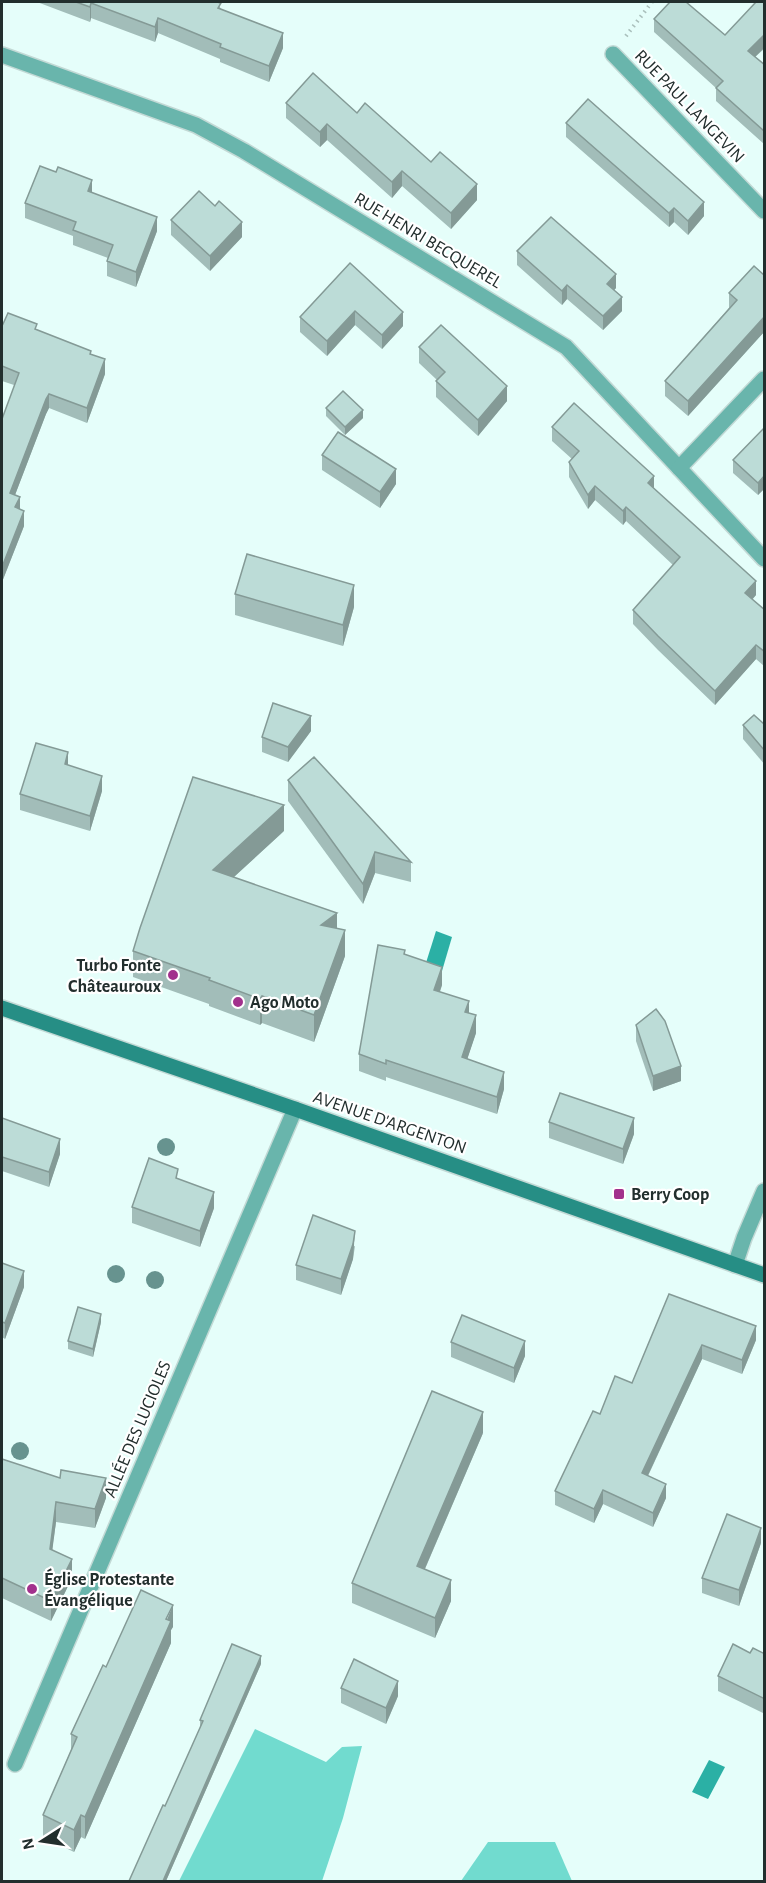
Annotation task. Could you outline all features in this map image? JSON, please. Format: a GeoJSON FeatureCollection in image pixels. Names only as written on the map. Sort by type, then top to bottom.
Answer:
{"type":"FeatureCollection","features":[{"type":"Feature","properties":{"kind":"main road","name":"AVENUE D'ARGENTON"},"geometry":{"type":"LineString","coordinates":[[2,1008],[765,1275]]}},
{"type":"Feature","properties":{"kind":"street","name":"RUE PAUL LANGEVIN"},"geometry":{"type":"LineString","coordinates":[[613,54],[765,211]]}},
{"type":"Feature","properties":{"kind":"street","name":"RUE HENRI BECQUEREL"},"geometry":{"type":"LineString","coordinates":[[2,55],[196,125],[244,151],[566,347],[765,559]]}},
{"type":"Feature","properties":{"kind":"street"},"geometry":{"type":"LineString","coordinates":[[680,468],[765,379]]}},
{"type":"Feature","properties":{"kind":"street","name":"ALLÉE DES LUCIOLES"},"geometry":{"type":"LineString","coordinates":[[15,1764],[295,1109]]}},
{"type":"Feature","properties":{"kind":"street"},"geometry":{"type":"LineString","coordinates":[[735,1265],[744,1238],[765,1191]]}},
{"type":"Feature","properties":{"kind":"path"},"geometry":{"type":"LineString","coordinates":[[613,54],[652,2]]}},
{"type":"Feature","properties":{"kind":"shaded area"},"geometry":{"type":"Polygon","coordinates":[[[436,931],[452,937],[442,971],[425,966],[436,931]]]}},
{"type":"Feature","properties":{"kind":"shaded area"},"geometry":{"type":"Polygon","coordinates":[[[255,1729],[326,1762],[342,1747],[362,1746],[343,1818],[322,1881],[179,1881],[255,1729]]]}},
{"type":"Feature","properties":{"kind":"shaded area"},"geometry":{"type":"Polygon","coordinates":[[[709,1760],[725,1767],[708,1799],[692,1792],[709,1760]]]}},
{"type":"Feature","properties":{"kind":"shaded area"},"geometry":{"type":"Polygon","coordinates":[[[488,1842],[555,1842],[572,1881],[461,1881],[488,1842]]]}},
{"type":"Feature","properties":{"kind":"building"},"geometry":{"type":"Polygon","coordinates":[[[76,2],[217,2],[221,3],[218,8],[283,33],[269,66],[220,47],[221,44],[158,18],[155,27],[91,3],[90,7],[76,2]]]}},
{"type":"Feature","properties":{"kind":"building"},"geometry":{"type":"Polygon","coordinates":[[[670,2],[686,2],[725,35],[756,2],[765,2],[765,34],[748,51],[765,65],[765,132],[716,88],[723,81],[654,19],[670,2]]]}},
{"type":"Feature","properties":{"kind":"building"},"geometry":{"type":"Polygon","coordinates":[[[313,73],[357,113],[365,103],[431,162],[440,152],[477,184],[451,213],[402,171],[392,182],[327,124],[320,132],[286,103],[313,73]]]}},
{"type":"Feature","properties":{"kind":"building"},"geometry":{"type":"Polygon","coordinates":[[[588,99],[704,202],[688,221],[674,208],[669,213],[566,123],[588,99]]]}},
{"type":"Feature","properties":{"kind":"building"},"geometry":{"type":"Polygon","coordinates":[[[40,166],[56,172],[58,167],[92,180],[88,191],[157,217],[136,272],[107,261],[113,245],[73,230],[76,222],[25,203],[40,166]]]}},
{"type":"Feature","properties":{"kind":"building"},"geometry":{"type":"Polygon","coordinates":[[[199,191],[215,206],[219,201],[242,222],[210,256],[171,220],[199,191]]]}},
{"type":"Feature","properties":{"kind":"building"},"geometry":{"type":"Polygon","coordinates":[[[551,217],[616,274],[607,284],[622,297],[603,316],[567,285],[562,291],[517,251],[551,217]]]}},
{"type":"Feature","properties":{"kind":"building"},"geometry":{"type":"Polygon","coordinates":[[[350,263],[403,312],[382,335],[355,311],[327,341],[300,317],[350,263]]]}},
{"type":"Feature","properties":{"kind":"building"},"geometry":{"type":"Polygon","coordinates":[[[754,266],[765,276],[765,316],[688,401],[665,381],[737,300],[729,293],[754,266]]]}},
{"type":"Feature","properties":{"kind":"building"},"geometry":{"type":"Polygon","coordinates":[[[8,313],[37,324],[35,329],[91,351],[90,354],[105,359],[87,408],[49,394],[46,399],[10,493],[20,497],[15,507],[24,511],[2,567],[2,419],[19,373],[2,366],[2,323],[8,313]]]}},
{"type":"Feature","properties":{"kind":"building"},"geometry":{"type":"Polygon","coordinates":[[[441,325],[507,386],[478,420],[436,381],[445,372],[419,347],[441,325]]]}},
{"type":"Feature","properties":{"kind":"building"},"geometry":{"type":"Polygon","coordinates":[[[343,391],[363,410],[345,427],[326,408],[343,391]]]}},
{"type":"Feature","properties":{"kind":"building"},"geometry":{"type":"Polygon","coordinates":[[[574,403],[654,476],[648,483],[756,581],[745,593],[765,610],[765,652],[756,645],[715,691],[633,610],[680,557],[626,507],[623,511],[595,486],[588,495],[569,462],[579,451],[552,427],[574,403]]]}},
{"type":"Feature","properties":{"kind":"building"},"geometry":{"type":"Polygon","coordinates":[[[765,427],[765,475],[758,483],[733,460],[765,427]]]}},
{"type":"Feature","properties":{"kind":"building"},"geometry":{"type":"Polygon","coordinates":[[[338,432],[396,469],[380,492],[322,455],[338,432]]]}},
{"type":"Feature","properties":{"kind":"building"},"geometry":{"type":"Polygon","coordinates":[[[247,554],[354,585],[343,625],[235,594],[247,554]]]}},
{"type":"Feature","properties":{"kind":"building"},"geometry":{"type":"Polygon","coordinates":[[[273,703],[311,716],[288,747],[262,737],[273,703]]]}},
{"type":"Feature","properties":{"kind":"building"},"geometry":{"type":"Polygon","coordinates":[[[754,715],[765,725],[765,751],[743,725],[754,715]]]}},
{"type":"Feature","properties":{"kind":"building"},"geometry":{"type":"Polygon","coordinates":[[[36,743],[68,752],[65,764],[102,776],[90,816],[20,794],[36,743]]]}},
{"type":"Feature","properties":{"kind":"building"},"geometry":{"type":"Polygon","coordinates":[[[314,757],[411,862],[375,852],[363,884],[288,780],[314,757]]]}},
{"type":"Feature","properties":{"kind":"building"},"geometry":{"type":"Polygon","coordinates":[[[193,777],[284,805],[213,870],[337,913],[321,925],[345,930],[314,1015],[262,996],[260,999],[209,980],[210,978],[133,951],[193,777]]]}},
{"type":"Feature","properties":{"kind":"building"},"geometry":{"type":"Polygon","coordinates":[[[378,945],[405,950],[404,954],[442,967],[434,990],[469,1001],[465,1012],[476,1015],[462,1057],[504,1072],[497,1097],[386,1060],[386,1064],[359,1054],[378,945]]]}},
{"type":"Feature","properties":{"kind":"building"},"geometry":{"type":"Polygon","coordinates":[[[656,1009],[665,1021],[681,1066],[653,1076],[636,1025],[656,1009]]]}},
{"type":"Feature","properties":{"kind":"building"},"geometry":{"type":"Polygon","coordinates":[[[560,1093],[634,1118],[623,1149],[549,1122],[560,1093]]]}},
{"type":"Feature","properties":{"kind":"building"},"geometry":{"type":"Polygon","coordinates":[[[2,1118],[60,1139],[49,1172],[2,1157],[2,1118]]]}},
{"type":"Feature","properties":{"kind":"building"},"geometry":{"type":"Polygon","coordinates":[[[149,1158],[178,1169],[176,1178],[214,1192],[200,1231],[132,1207],[149,1158]]]}},
{"type":"Feature","properties":{"kind":"building"},"geometry":{"type":"Polygon","coordinates":[[[313,1215],[355,1231],[341,1279],[296,1265],[313,1215]]]}},
{"type":"Feature","properties":{"kind":"building"},"geometry":{"type":"Polygon","coordinates":[[[2,1263],[24,1271],[5,1323],[2,1322],[2,1263]]]}},
{"type":"Feature","properties":{"kind":"building"},"geometry":{"type":"Polygon","coordinates":[[[669,1294],[756,1326],[742,1360],[702,1345],[642,1473],[666,1484],[653,1513],[603,1490],[594,1509],[555,1491],[593,1411],[600,1414],[615,1376],[632,1383],[669,1294]]]}},
{"type":"Feature","properties":{"kind":"building"},"geometry":{"type":"Polygon","coordinates":[[[78,1307],[101,1314],[93,1349],[68,1341],[78,1307]]]}},
{"type":"Feature","properties":{"kind":"building"},"geometry":{"type":"Polygon","coordinates":[[[462,1315],[525,1341],[514,1368],[451,1342],[462,1315]]]}},
{"type":"Feature","properties":{"kind":"building"},"geometry":{"type":"Polygon","coordinates":[[[432,1391],[483,1412],[417,1566],[451,1580],[435,1618],[352,1583],[432,1391]]]}},
{"type":"Feature","properties":{"kind":"building"},"geometry":{"type":"Polygon","coordinates":[[[2,1459],[60,1478],[61,1470],[106,1478],[95,1509],[56,1502],[50,1549],[72,1559],[51,1601],[2,1578],[2,1459]]]}},
{"type":"Feature","properties":{"kind":"building"},"geometry":{"type":"Polygon","coordinates":[[[727,1514],[761,1528],[739,1590],[702,1578],[727,1514]]]}},
{"type":"Feature","properties":{"kind":"building"},"geometry":{"type":"Polygon","coordinates":[[[141,1590],[173,1605],[166,1619],[171,1621],[85,1817],[81,1815],[74,1830],[43,1815],[77,1737],[71,1734],[103,1665],[106,1667],[141,1590]]]}},
{"type":"Feature","properties":{"kind":"building"},"geometry":{"type":"Polygon","coordinates":[[[232,1644],[261,1656],[163,1881],[129,1881],[203,1721],[200,1720],[232,1644]]]}},
{"type":"Feature","properties":{"kind":"building"},"geometry":{"type":"Polygon","coordinates":[[[733,1644],[750,1653],[753,1648],[765,1654],[765,1699],[718,1676],[733,1644]]]}},
{"type":"Feature","properties":{"kind":"building"},"geometry":{"type":"Polygon","coordinates":[[[354,1659],[398,1681],[386,1708],[341,1688],[354,1659]]]}},
{"type":"Feature","properties":{"kind":"place","name":"Turbo Fonte Châteauroux"},"geometry":{"type":"Point","coordinates":[173,975]}},
{"type":"Feature","properties":{"kind":"place","name":"Ago Moto"},"geometry":{"type":"Point","coordinates":[238,1002]}},
{"type":"Feature","properties":{"kind":"place","name":"Berry Coop"},"geometry":{"type":"Point","coordinates":[619,1194]}},
{"type":"Feature","properties":{"kind":"place","name":"Église Protestante Évangélique"},"geometry":{"type":"Point","coordinates":[32,1589]}}]}
